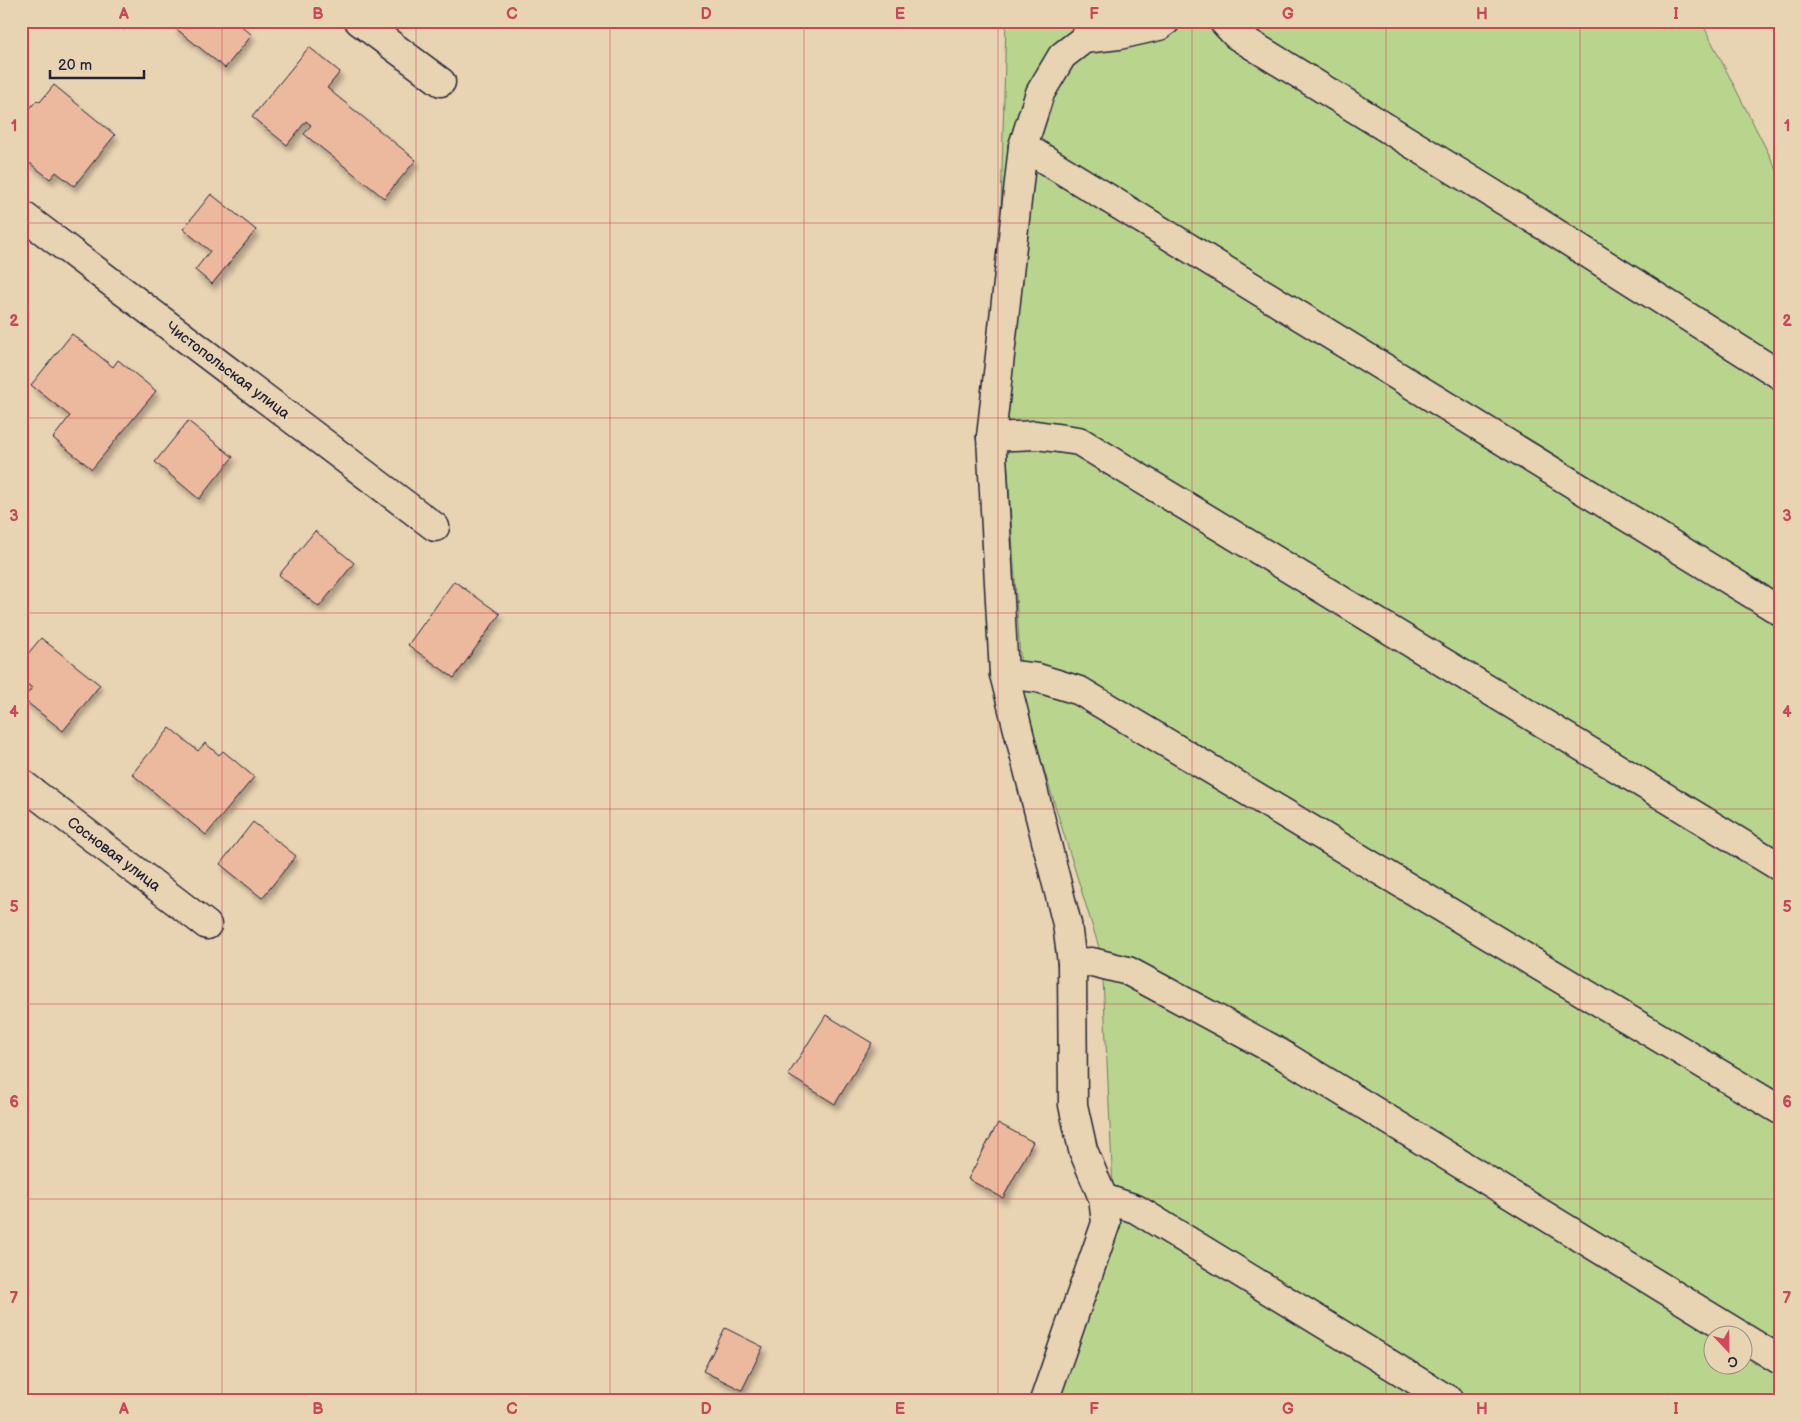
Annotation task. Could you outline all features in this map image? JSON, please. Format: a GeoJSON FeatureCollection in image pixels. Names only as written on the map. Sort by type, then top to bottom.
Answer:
{"type":"FeatureCollection","features":[{"type":"Feature","properties":{"kind":"street"},"geometry":{"type":"LineString","coordinates":[[359,21],[441,82]]}},
{"type":"Feature","properties":{"kind":"street"},"geometry":{"type":"LineString","coordinates":[[1044,1401],[1106,1223],[1103,1198],[1083,1150],[1073,1105],[1072,963],[1067,924],[1004,674],[991,437],[1023,146],[1040,92],[1062,56],[1084,39],[1159,26],[1166,21]]}},
{"type":"Feature","properties":{"kind":"street"},"geometry":{"type":"LineString","coordinates":[[1223,21],[1236,35],[1524,213],[1780,375]]}},
{"type":"Feature","properties":{"kind":"street"},"geometry":{"type":"LineString","coordinates":[[1023,146],[1780,611]]}},
{"type":"Feature","properties":{"kind":"street","name":"Чистопольская улица"},"geometry":{"type":"LineString","coordinates":[[21,214],[435,527]]}},
{"type":"Feature","properties":{"kind":"street"},"geometry":{"type":"LineString","coordinates":[[991,437],[1036,435],[1079,441],[1780,867]]}},
{"type":"Feature","properties":{"kind":"street"},"geometry":{"type":"LineString","coordinates":[[1004,674],[1038,678],[1080,691],[1780,1110]]}},
{"type":"Feature","properties":{"kind":"street","name":"Сосновая улица"},"geometry":{"type":"LineString","coordinates":[[21,783],[207,925]]}},
{"type":"Feature","properties":{"kind":"street"},"geometry":{"type":"LineString","coordinates":[[1072,963],[1092,962],[1128,971],[1278,1052],[1722,1324]]}},
{"type":"Feature","properties":{"kind":"street"},"geometry":{"type":"LineString","coordinates":[[1103,1198],[1136,1209],[1450,1401]]}},
{"type":"Feature","properties":{"kind":"street"},"geometry":{"type":"LineString","coordinates":[[1754,1344],[1780,1360]]}},
{"type":"Feature","properties":{"kind":"green space"},"geometry":{"type":"Polygon","coordinates":[[[1006,21],[1701,21],[1780,176],[1780,1401],[1049,1401],[1114,1209],[1102,957],[1023,702],[998,319],[1006,21]]]}},
{"type":"Feature","properties":{"kind":"building"},"geometry":{"type":"Polygon","coordinates":[[[178,21],[236,21],[252,35],[225,68],[174,27],[178,21]]]}},
{"type":"Feature","properties":{"kind":"building"},"geometry":{"type":"Polygon","coordinates":[[[309,47],[340,72],[327,88],[416,160],[384,198],[304,134],[311,125],[306,121],[287,145],[252,117],[309,47]]]}},
{"type":"Feature","properties":{"kind":"building"},"geometry":{"type":"Polygon","coordinates":[[[54,85],[115,135],[74,186],[56,172],[50,179],[21,156],[21,119],[37,100],[40,102],[54,85]]]}},
{"type":"Feature","properties":{"kind":"building"},"geometry":{"type":"Polygon","coordinates":[[[211,194],[256,230],[212,284],[195,270],[210,251],[183,229],[211,194]]]}},
{"type":"Feature","properties":{"kind":"building"},"geometry":{"type":"Polygon","coordinates":[[[72,334],[113,367],[118,360],[156,391],[92,469],[53,438],[70,416],[31,385],[72,334]]]}},
{"type":"Feature","properties":{"kind":"building"},"geometry":{"type":"Polygon","coordinates":[[[188,421],[233,457],[199,499],[155,462],[188,421]]]}},
{"type":"Feature","properties":{"kind":"building"},"geometry":{"type":"Polygon","coordinates":[[[315,531],[354,563],[319,607],[279,575],[315,531]]]}},
{"type":"Feature","properties":{"kind":"building"},"geometry":{"type":"Polygon","coordinates":[[[454,581],[500,614],[454,678],[408,645],[454,581]]]}},
{"type":"Feature","properties":{"kind":"building"},"geometry":{"type":"Polygon","coordinates":[[[41,638],[100,685],[63,731],[23,699],[32,688],[21,679],[21,662],[41,638]]]}},
{"type":"Feature","properties":{"kind":"building"},"geometry":{"type":"Polygon","coordinates":[[[170,728],[198,751],[205,743],[219,755],[223,751],[254,777],[206,835],[132,774],[170,728]]]}},
{"type":"Feature","properties":{"kind":"building"},"geometry":{"type":"Polygon","coordinates":[[[253,822],[296,856],[262,898],[220,864],[253,822]]]}},
{"type":"Feature","properties":{"kind":"building"},"geometry":{"type":"Polygon","coordinates":[[[826,1015],[872,1043],[835,1104],[788,1075],[826,1015]]]}},
{"type":"Feature","properties":{"kind":"building"},"geometry":{"type":"Polygon","coordinates":[[[998,1123],[1033,1142],[1003,1198],[968,1179],[998,1123]]]}},
{"type":"Feature","properties":{"kind":"building"},"geometry":{"type":"Polygon","coordinates":[[[725,1328],[763,1347],[742,1390],[703,1371],[725,1328]]]}}]}
